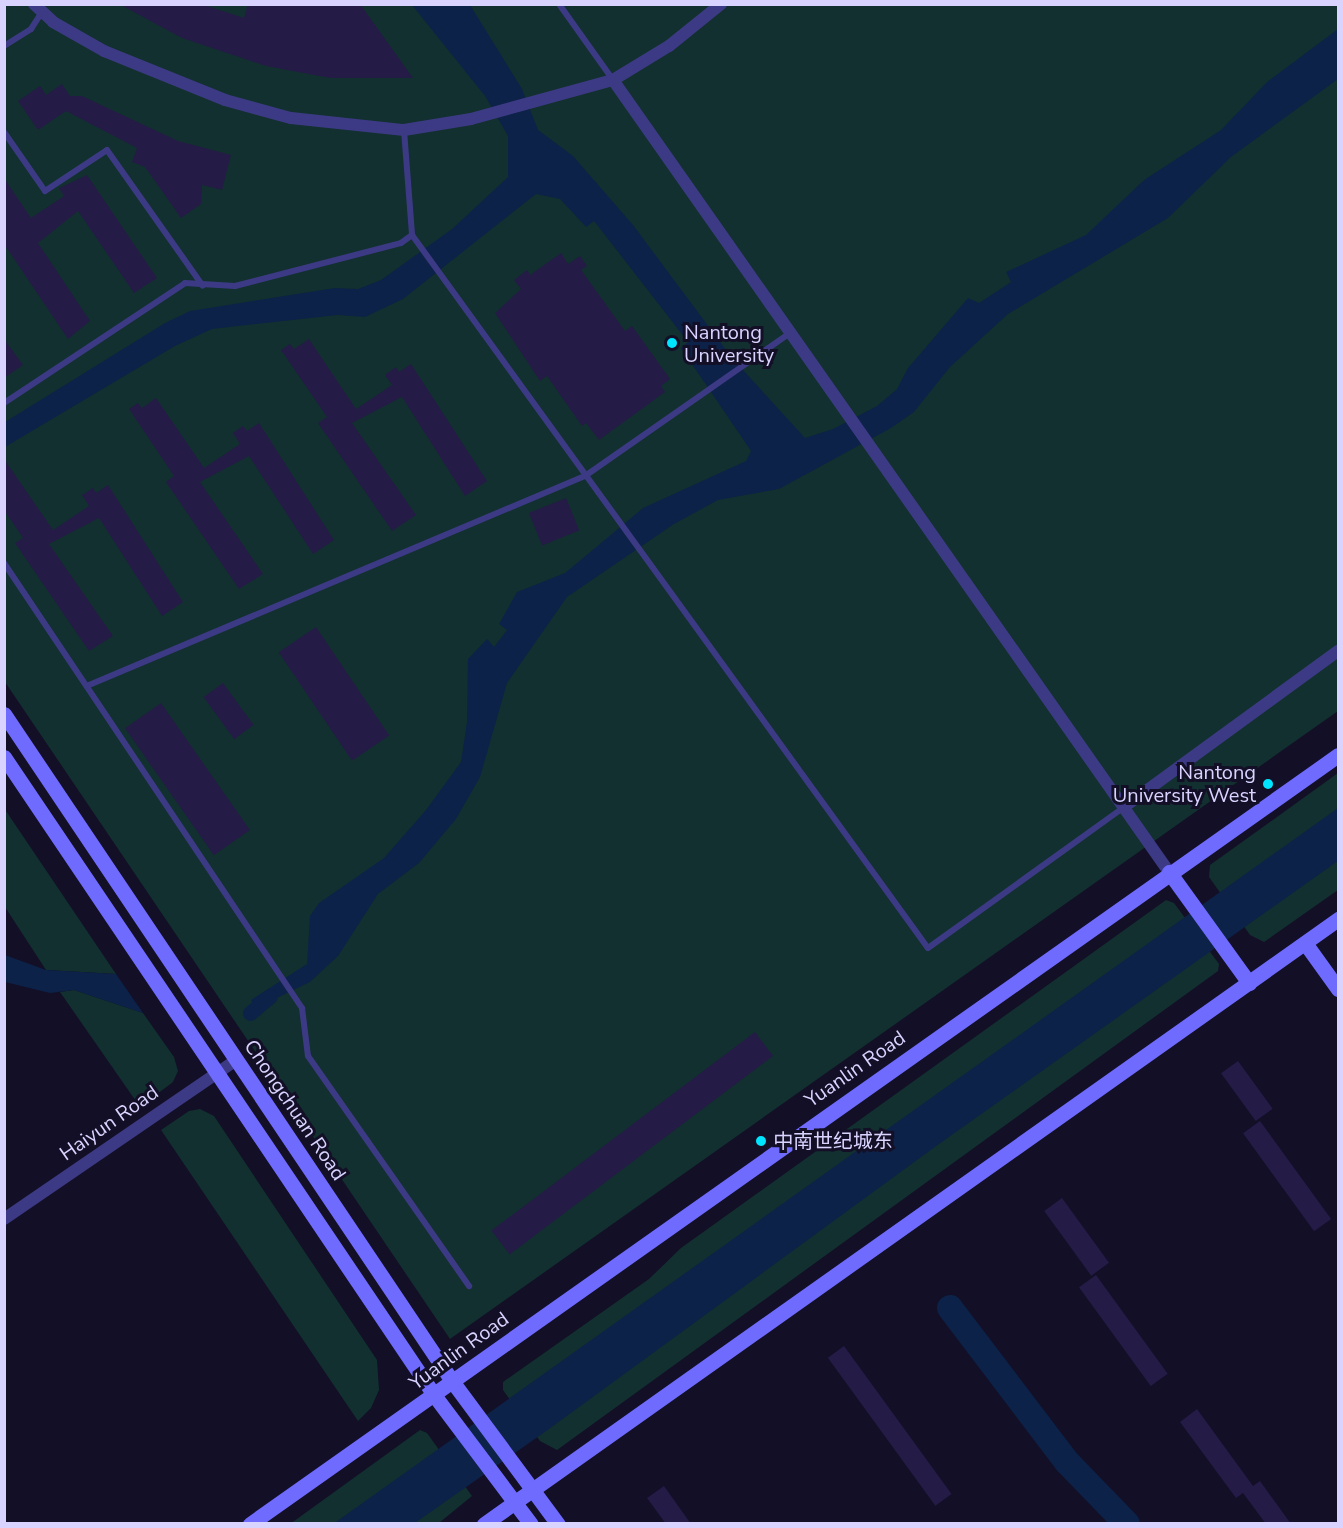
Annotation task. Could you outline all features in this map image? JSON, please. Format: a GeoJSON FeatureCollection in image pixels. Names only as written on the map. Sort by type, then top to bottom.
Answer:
{"type":"FeatureCollection","features":[{"type":"Feature","properties":{"kind":"main road","name":"Chongchuan Road"},"geometry":{"type":"LineString","coordinates":[[4,714],[452,1381],[558,1524]]}},
{"type":"Feature","properties":{"kind":"main road","name":"Yuanlin Road"},"geometry":{"type":"LineString","coordinates":[[250,1524],[1169,872],[1338,755]]}},
{"type":"Feature","properties":{"kind":"main road"},"geometry":{"type":"LineString","coordinates":[[4,757],[214,1073],[434,1395],[531,1524]]}},
{"type":"Feature","properties":{"kind":"main road"},"geometry":{"type":"LineString","coordinates":[[1169,872],[1248,983]]}},
{"type":"Feature","properties":{"kind":"main road"},"geometry":{"type":"LineString","coordinates":[[484,1524],[1338,919]]}},
{"type":"Feature","properties":{"kind":"main road"},"geometry":{"type":"LineString","coordinates":[[1305,943],[1338,989]]}},
{"type":"Feature","properties":{"kind":"street"},"geometry":{"type":"LineString","coordinates":[[38,8],[104,51],[225,100],[291,118],[404,130],[492,114],[613,80],[669,46],[721,4]]}},
{"type":"Feature","properties":{"kind":"street"},"geometry":{"type":"LineString","coordinates":[[613,80],[1169,872]]}},
{"type":"Feature","properties":{"kind":"street"},"geometry":{"type":"LineString","coordinates":[[1124,807],[1338,651]]}},
{"type":"Feature","properties":{"kind":"street","name":"Haiyun Road"},"geometry":{"type":"LineString","coordinates":[[4,1219],[236,1060]]}},
{"type":"Feature","properties":{"kind":"lane"},"geometry":{"type":"LineString","coordinates":[[559,4],[613,80]]}},
{"type":"Feature","properties":{"kind":"lane"},"geometry":{"type":"LineString","coordinates":[[4,46],[31,29],[38,8]]}},
{"type":"Feature","properties":{"kind":"lane"},"geometry":{"type":"LineString","coordinates":[[404,130],[412,235],[420,248],[928,948],[1124,807]]}},
{"type":"Feature","properties":{"kind":"lane"},"geometry":{"type":"LineString","coordinates":[[4,132],[45,191],[107,150],[202,286]]}},
{"type":"Feature","properties":{"kind":"lane"},"geometry":{"type":"LineString","coordinates":[[4,403],[185,283],[202,286],[235,286],[401,243],[412,235]]}},
{"type":"Feature","properties":{"kind":"lane"},"geometry":{"type":"LineString","coordinates":[[89,685],[585,476],[790,332]]}},
{"type":"Feature","properties":{"kind":"lane"},"geometry":{"type":"LineString","coordinates":[[4,562],[89,685],[302,1008],[308,1056],[469,1286]]}},
{"type":"Feature","properties":{"kind":"green space","name":"Nantong University"},"geometry":{"type":"Polygon","coordinates":[[[4,5],[1338,5],[1338,711],[450,1339],[5,682],[4,5]]]}},
{"type":"Feature","properties":{"kind":"green space"},"geometry":{"type":"Polygon","coordinates":[[[1338,773],[1338,890],[1264,942],[1250,935],[1209,877],[1210,865],[1338,773]]]}},
{"type":"Feature","properties":{"kind":"green space"},"geometry":{"type":"Polygon","coordinates":[[[4,808],[116,974],[46,970],[5,907],[4,808]]]}},
{"type":"Feature","properties":{"kind":"green space"},"geometry":{"type":"Polygon","coordinates":[[[1166,900],[1174,903],[1219,964],[1218,971],[557,1450],[540,1441],[503,1390],[503,1382],[649,1279],[681,1248],[1166,900]]]}},
{"type":"Feature","properties":{"kind":"green space"},"geometry":{"type":"Polygon","coordinates":[[[74,990],[143,1013],[174,1057],[178,1071],[173,1082],[140,1107],[60,992],[74,990]]]}},
{"type":"Feature","properties":{"kind":"green space"},"geometry":{"type":"Polygon","coordinates":[[[200,1109],[214,1116],[377,1360],[379,1390],[371,1408],[358,1421],[161,1130],[189,1111],[200,1109]]]}},
{"type":"Feature","properties":{"kind":"green space"},"geometry":{"type":"Polygon","coordinates":[[[420,1430],[427,1433],[472,1496],[439,1523],[290,1524],[420,1430]]]}},
{"type":"Feature","properties":{"kind":"water"},"geometry":{"type":"Polygon","coordinates":[[[412,5],[470,5],[522,89],[538,130],[573,156],[633,225],[732,358],[805,438],[833,429],[877,406],[897,389],[908,368],[968,298],[979,303],[1011,282],[1006,272],[1086,235],[1144,180],[1221,130],[1267,82],[1338,29],[1338,79],[1231,157],[1168,218],[1008,314],[950,367],[914,412],[891,428],[779,489],[718,500],[674,524],[567,597],[507,683],[480,777],[456,819],[419,863],[378,894],[338,956],[310,982],[256,1008],[251,1000],[307,964],[310,916],[319,903],[384,858],[426,810],[461,762],[467,722],[468,659],[487,639],[494,647],[507,630],[499,624],[517,592],[565,573],[643,508],[746,461],[751,451],[681,348],[688,342],[594,221],[586,227],[560,199],[536,194],[403,299],[365,317],[338,315],[212,329],[175,346],[5,447],[5,422],[165,323],[190,311],[335,288],[358,289],[381,280],[452,229],[508,177],[508,136],[485,96],[412,5]]]}},
{"type":"Feature","properties":{"kind":"water"},"geometry":{"type":"Polygon","coordinates":[[[1338,808],[1338,861],[939,1144],[549,1429],[415,1523],[333,1524],[1338,808]]]}},
{"type":"Feature","properties":{"kind":"water"},"geometry":{"type":"Polygon","coordinates":[[[5,955],[46,970],[116,974],[143,1013],[74,990],[50,993],[5,982],[5,955]]]}},
{"type":"Feature","properties":{"kind":"building"},"geometry":{"type":"Polygon","coordinates":[[[119,4],[201,4],[244,18],[248,4],[360,4],[413,78],[330,78],[266,66],[182,38],[119,4]]]}},
{"type":"Feature","properties":{"kind":"building"},"geometry":{"type":"Polygon","coordinates":[[[62,84],[70,96],[82,96],[178,141],[231,155],[222,190],[202,185],[201,204],[181,218],[145,167],[132,162],[137,148],[66,111],[38,130],[18,101],[40,86],[46,95],[62,84]]]}},
{"type":"Feature","properties":{"kind":"building"},"geometry":{"type":"Polygon","coordinates":[[[87,175],[157,278],[134,293],[78,211],[38,243],[90,321],[68,339],[4,244],[4,178],[31,218],[64,196],[59,188],[87,175]]]}},
{"type":"Feature","properties":{"kind":"building"},"geometry":{"type":"Polygon","coordinates":[[[561,253],[568,264],[580,256],[587,266],[581,270],[625,331],[632,326],[670,379],[661,386],[665,392],[599,440],[586,423],[582,426],[547,376],[540,381],[495,313],[521,289],[514,280],[527,270],[530,275],[561,253]]]}},
{"type":"Feature","properties":{"kind":"building"},"geometry":{"type":"Polygon","coordinates":[[[4,339],[23,365],[4,378],[4,339]]]}},
{"type":"Feature","properties":{"kind":"building"},"geometry":{"type":"Polygon","coordinates":[[[309,339],[356,409],[392,385],[385,375],[396,367],[399,372],[411,364],[487,481],[465,496],[402,397],[352,423],[416,515],[392,531],[318,423],[327,417],[281,350],[290,344],[294,349],[309,339]]]}},
{"type":"Feature","properties":{"kind":"building"},"geometry":{"type":"Polygon","coordinates":[[[156,398],[204,468],[240,444],[233,433],[243,426],[247,431],[259,423],[334,540],[313,554],[249,456],[200,482],[263,574],[239,589],[166,482],[174,476],[129,409],[138,403],[142,408],[156,398]]]}},
{"type":"Feature","properties":{"kind":"building"},"geometry":{"type":"Polygon","coordinates":[[[4,459],[53,530],[89,506],[82,495],[93,488],[96,493],[108,485],[183,602],[162,616],[99,518],[49,544],[113,636],[89,651],[15,543],[23,538],[4,510],[4,459]]]}},
{"type":"Feature","properties":{"kind":"building"},"geometry":{"type":"Polygon","coordinates":[[[566,498],[579,530],[542,545],[529,513],[566,498]]]}},
{"type":"Feature","properties":{"kind":"building"},"geometry":{"type":"Polygon","coordinates":[[[316,627],[389,736],[352,761],[279,652],[316,627]]]}},
{"type":"Feature","properties":{"kind":"building"},"geometry":{"type":"Polygon","coordinates":[[[223,683],[254,725],[234,739],[204,697],[223,683]]]}},
{"type":"Feature","properties":{"kind":"building"},"geometry":{"type":"Polygon","coordinates":[[[161,703],[250,830],[214,855],[125,728],[161,703]]]}},
{"type":"Feature","properties":{"kind":"building"},"geometry":{"type":"Polygon","coordinates":[[[755,1032],[773,1056],[510,1255],[491,1231],[755,1032]]]}},
{"type":"Feature","properties":{"kind":"building"},"geometry":{"type":"Polygon","coordinates":[[[1238,1061],[1273,1109],[1256,1121],[1221,1073],[1238,1061]]]}},
{"type":"Feature","properties":{"kind":"building"},"geometry":{"type":"Polygon","coordinates":[[[1260,1121],[1331,1219],[1314,1231],[1243,1133],[1260,1121]]]}},
{"type":"Feature","properties":{"kind":"building"},"geometry":{"type":"Polygon","coordinates":[[[1062,1198],[1109,1263],[1091,1276],[1044,1211],[1062,1198]]]}},
{"type":"Feature","properties":{"kind":"building"},"geometry":{"type":"Polygon","coordinates":[[[1096,1275],[1168,1374],[1151,1386],[1079,1287],[1096,1275]]]}},
{"type":"Feature","properties":{"kind":"building"},"geometry":{"type":"Polygon","coordinates":[[[844,1346],[952,1494],[935,1506],[828,1358],[844,1346]]]}},
{"type":"Feature","properties":{"kind":"building"},"geometry":{"type":"Polygon","coordinates":[[[1197,1409],[1253,1486],[1260,1481],[1291,1524],[1266,1524],[1243,1493],[1236,1498],[1180,1422],[1197,1409]]]}},
{"type":"Feature","properties":{"kind":"building"},"geometry":{"type":"Polygon","coordinates":[[[664,1486],[691,1524],[666,1524],[647,1498],[664,1486]]]}},
{"type":"Feature","properties":{"kind":"waterway"},"geometry":{"type":"LineString","coordinates":[[250,1013],[270,996]]}},
{"type":"Feature","properties":{"kind":"waterway"},"geometry":{"type":"LineString","coordinates":[[950,1308],[1067,1462],[1127,1524]]}},
{"type":"Feature","properties":{"kind":"place","name":"Nantong University"},"geometry":{"type":"Point","coordinates":[672,343]}},
{"type":"Feature","properties":{"kind":"place","name":"Nantong University West"},"geometry":{"type":"Point","coordinates":[1268,784]}},
{"type":"Feature","properties":{"kind":"place","name":"中南世纪城东"},"geometry":{"type":"Point","coordinates":[761,1141]}}]}
